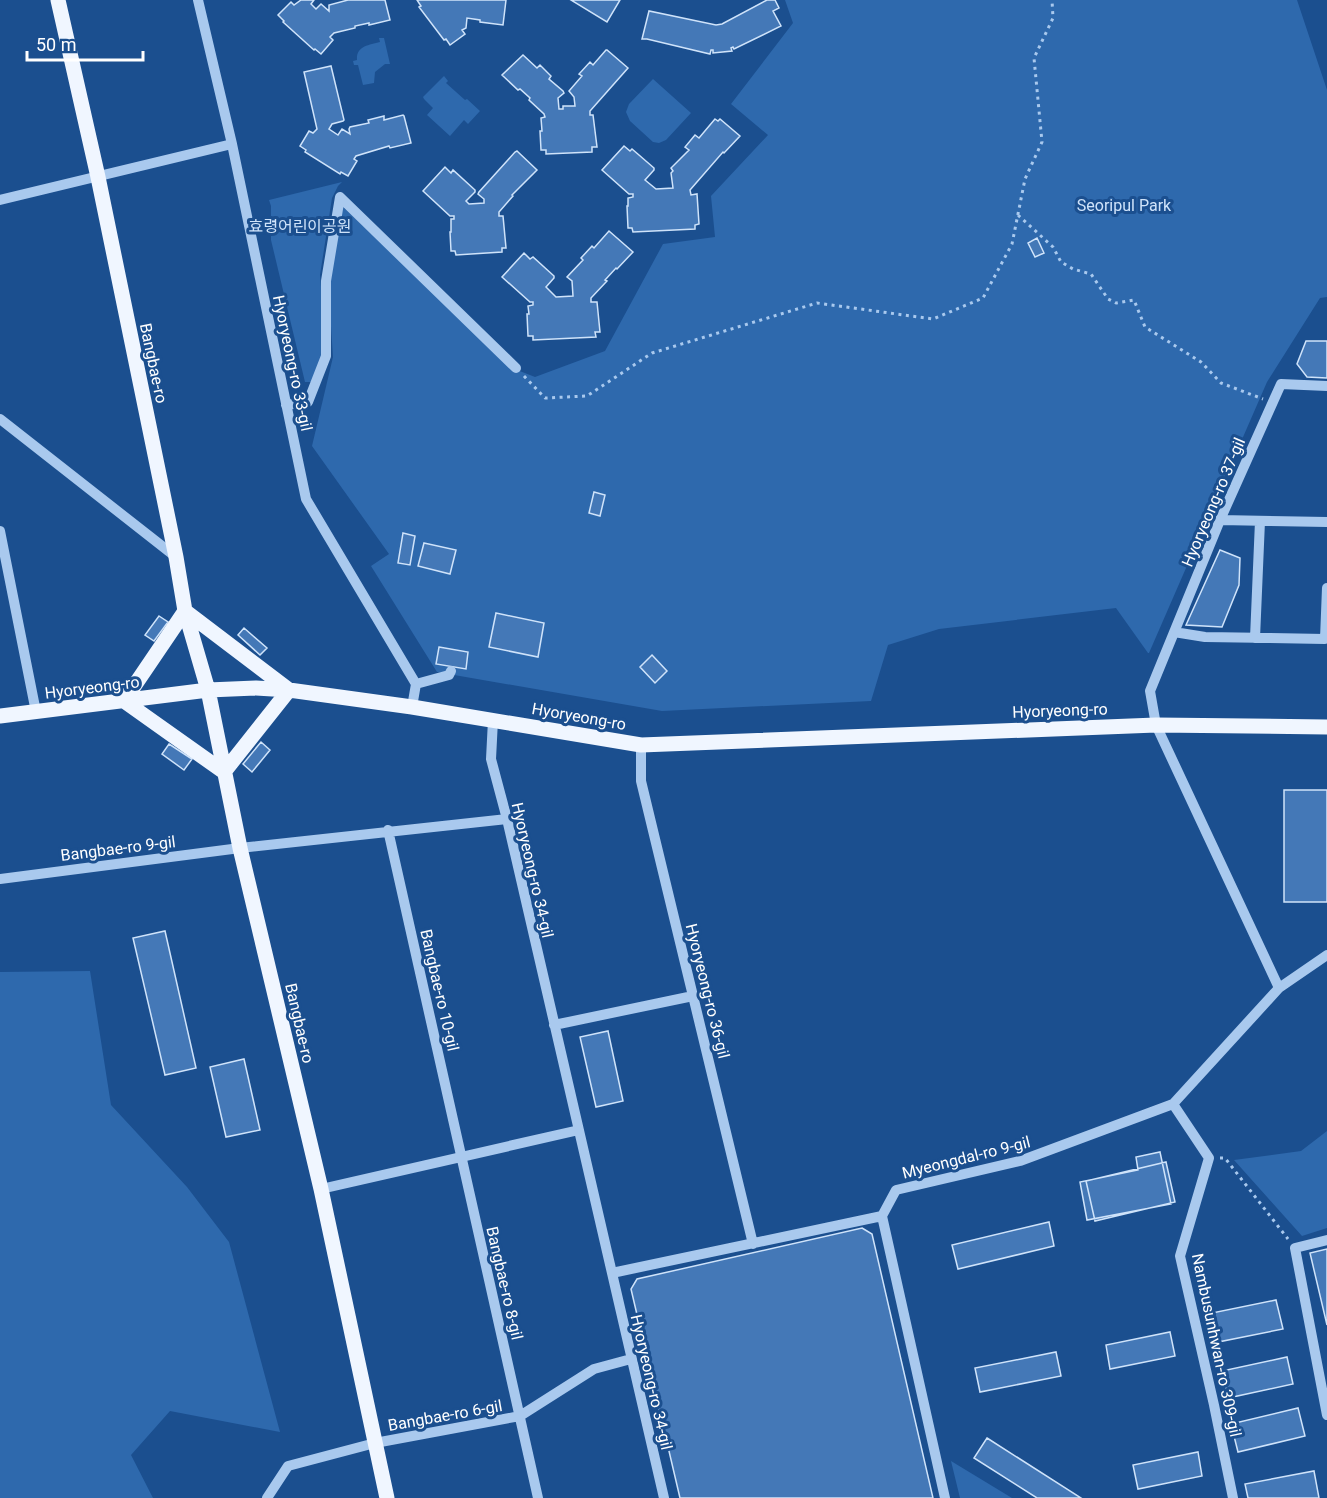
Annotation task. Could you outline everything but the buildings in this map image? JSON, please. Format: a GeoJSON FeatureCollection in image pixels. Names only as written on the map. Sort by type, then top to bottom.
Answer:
{"type":"FeatureCollection","features":[{"type":"Feature","properties":{"kind":"main road","name":"Bangbae-ro"},"geometry":{"type":"LineString","coordinates":[[58,0],[98,177],[185,611],[208,690],[240,848],[321,1189],[387,1498]]}},
{"type":"Feature","properties":{"kind":"main road"},"geometry":{"type":"LineString","coordinates":[[185,611],[289,690],[224,772],[124,701],[185,611]]}},
{"type":"Feature","properties":{"kind":"main road","name":"Hyoryeong-ro"},"geometry":{"type":"LineString","coordinates":[[0,716],[208,690],[256,688],[289,690],[412,707],[641,745],[1156,725],[1327,727]]}},
{"type":"Feature","properties":{"kind":"street","name":"Hyoryeong-ro 33-gil"},"geometry":{"type":"LineString","coordinates":[[198,0],[232,144],[306,499],[416,684]]}},
{"type":"Feature","properties":{"kind":"street"},"geometry":{"type":"LineString","coordinates":[[0,200],[232,144]]}},
{"type":"Feature","properties":{"kind":"street"},"geometry":{"type":"LineString","coordinates":[[286,405],[308,402],[326,356],[326,281],[340,197],[516,368]]}},
{"type":"Feature","properties":{"kind":"street","name":"Hyoryeong-ro 37-gil"},"geometry":{"type":"LineString","coordinates":[[1156,725],[1150,691],[1220,520],[1281,384],[1327,386]]}},
{"type":"Feature","properties":{"kind":"street"},"geometry":{"type":"LineString","coordinates":[[0,419],[176,557]]}},
{"type":"Feature","properties":{"kind":"street"},"geometry":{"type":"LineString","coordinates":[[1220,520],[1327,522]]}},
{"type":"Feature","properties":{"kind":"street"},"geometry":{"type":"LineString","coordinates":[[1255,638],[1260,521]]}},
{"type":"Feature","properties":{"kind":"street"},"geometry":{"type":"LineString","coordinates":[[0,531],[36,712]]}},
{"type":"Feature","properties":{"kind":"street"},"geometry":{"type":"LineString","coordinates":[[1174,632],[1205,637],[1325,639],[1327,588]]}},
{"type":"Feature","properties":{"kind":"street"},"geometry":{"type":"LineString","coordinates":[[412,707],[416,684],[449,675],[451,671]]}},
{"type":"Feature","properties":{"kind":"street","name":"Hyoryeong-ro 34-gil"},"geometry":{"type":"LineString","coordinates":[[493,720],[491,759],[507,819],[664,1498]]}},
{"type":"Feature","properties":{"kind":"street"},"geometry":{"type":"LineString","coordinates":[[1156,725],[1279,988]]}},
{"type":"Feature","properties":{"kind":"street","name":"Hyoryeong-ro 36-gil"},"geometry":{"type":"LineString","coordinates":[[641,745],[641,781],[753,1244]]}},
{"type":"Feature","properties":{"kind":"street"},"geometry":{"type":"LineString","coordinates":[[240,848],[507,819]]}},
{"type":"Feature","properties":{"kind":"street","name":"Bangbae-ro 10-gil"},"geometry":{"type":"LineString","coordinates":[[388,831],[461,1157]]}},
{"type":"Feature","properties":{"kind":"street","name":"Bangbae-ro 9-gil"},"geometry":{"type":"LineString","coordinates":[[0,879],[240,848]]}},
{"type":"Feature","properties":{"kind":"street","name":"Myeongdal-ro 9-gil"},"geometry":{"type":"LineString","coordinates":[[882,1216],[896,1190],[1020,1161],[1173,1104],[1279,988],[1327,955]]}},
{"type":"Feature","properties":{"kind":"street"},"geometry":{"type":"LineString","coordinates":[[554,1025],[693,996]]}},
{"type":"Feature","properties":{"kind":"street"},"geometry":{"type":"LineString","coordinates":[[1173,1104],[1209,1158]]}},
{"type":"Feature","properties":{"kind":"street"},"geometry":{"type":"LineString","coordinates":[[321,1189],[579,1130]]}},
{"type":"Feature","properties":{"kind":"street","name":"Bangbae-ro 8-gil"},"geometry":{"type":"LineString","coordinates":[[461,1157],[520,1416]]}},
{"type":"Feature","properties":{"kind":"street","name":"Nambusunhwan-ro 309-gil"},"geometry":{"type":"LineString","coordinates":[[1209,1158],[1180,1256],[1233,1498]]}},
{"type":"Feature","properties":{"kind":"street"},"geometry":{"type":"LineString","coordinates":[[612,1273],[882,1216],[945,1498]]}},
{"type":"Feature","properties":{"kind":"street"},"geometry":{"type":"LineString","coordinates":[[1327,1240],[1296,1248],[1327,1415]]}},
{"type":"Feature","properties":{"kind":"street","name":"Bangbae-ro 6-gil"},"geometry":{"type":"LineString","coordinates":[[267,1498],[288,1466],[375,1443],[520,1416],[594,1369],[632,1359]]}},
{"type":"Feature","properties":{"kind":"street","name":"Bangbae-ro 6-gil"},"geometry":{"type":"LineString","coordinates":[[520,1416],[538,1498]]}},
{"type":"Feature","properties":{"kind":"path"},"geometry":{"type":"LineString","coordinates":[[516,368],[545,398],[587,396],[652,353],[817,303],[933,319],[983,298],[1012,244],[1025,179],[1042,142],[1034,58],[1053,18],[1052,0]]}},
{"type":"Feature","properties":{"kind":"path"},"geometry":{"type":"LineString","coordinates":[[1018,215],[1053,247],[1061,262],[1073,270],[1091,274],[1108,299],[1116,303],[1134,300],[1146,327],[1201,362],[1221,383],[1273,403]]}},
{"type":"Feature","properties":{"kind":"path"},"geometry":{"type":"LineString","coordinates":[[1209,1158],[1225,1158],[1296,1248]]}},
{"type":"Feature","properties":{"kind":"green space","name":"Seoripul Park"},"geometry":{"type":"Polygon","coordinates":[[[785,0],[1297,0],[1327,90],[1327,297],[1320,298],[1267,382],[1149,653],[1116,608],[939,629],[888,645],[871,701],[662,711],[437,672],[371,566],[389,554],[312,446],[333,357],[328,281],[343,207],[512,368],[535,377],[605,351],[663,244],[715,237],[711,196],[768,135],[731,104],[793,23],[785,0]]]}},
{"type":"Feature","properties":{"kind":"green space"},"geometry":{"type":"Polygon","coordinates":[[[379,38],[384,38],[390,64],[385,64],[375,72],[374,83],[363,85],[358,65],[354,65],[353,61],[357,60],[361,49],[380,42],[379,38]]]}},
{"type":"Feature","properties":{"kind":"green space"},"geometry":{"type":"Polygon","coordinates":[[[444,76],[448,81],[446,83],[480,111],[468,124],[464,120],[450,136],[427,115],[433,108],[423,97],[444,76]]]}},
{"type":"Feature","properties":{"kind":"green space"},"geometry":{"type":"Polygon","coordinates":[[[653,79],[691,113],[666,140],[659,143],[653,142],[630,121],[626,112],[629,104],[653,79]]]}},
{"type":"Feature","properties":{"kind":"green space","name":"효령어린이공원"},"geometry":{"type":"Polygon","coordinates":[[[342,182],[332,198],[320,275],[325,333],[321,342],[322,354],[312,382],[305,382],[271,240],[269,200],[342,182]]]}},
{"type":"Feature","properties":{"kind":"green space"},"geometry":{"type":"Polygon","coordinates":[[[90,971],[111,1105],[187,1187],[229,1242],[280,1432],[170,1411],[131,1455],[153,1498],[0,1498],[0,972],[90,971]]]}},
{"type":"Feature","properties":{"kind":"green space"},"geometry":{"type":"Polygon","coordinates":[[[1327,1131],[1327,1228],[1302,1236],[1234,1160],[1301,1151],[1327,1131]]]}},
{"type":"Feature","properties":{"kind":"green space"},"geometry":{"type":"Polygon","coordinates":[[[951,1461],[1012,1498],[960,1498],[951,1461]]]}}]}
